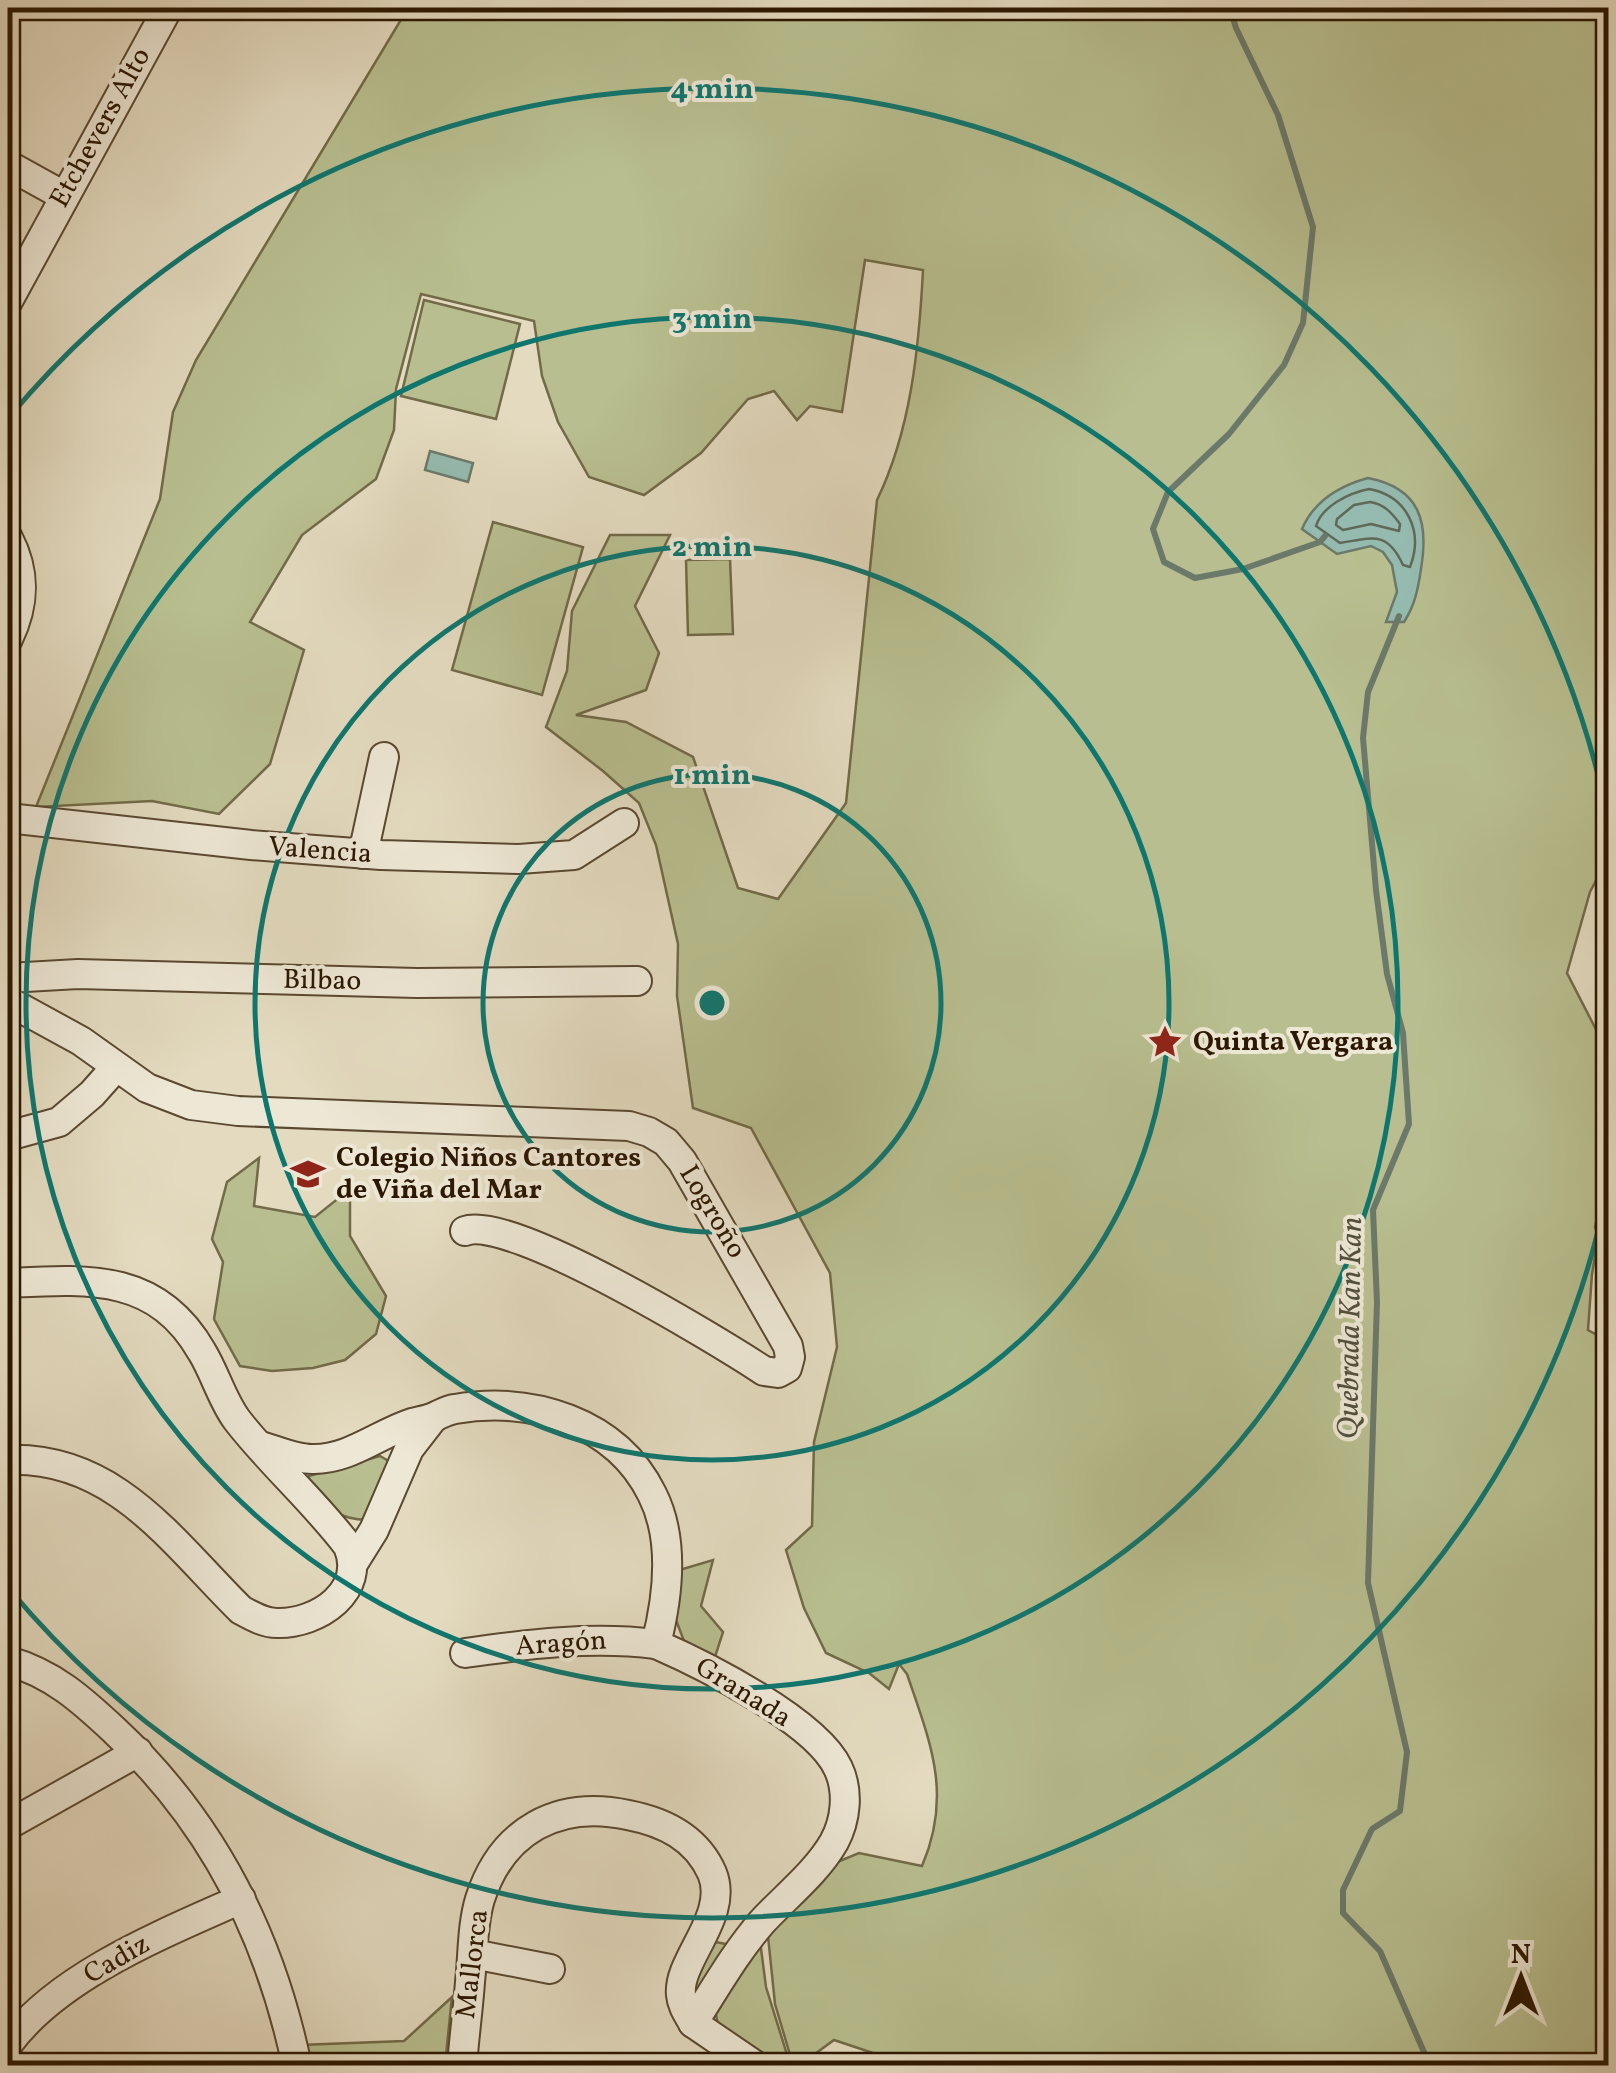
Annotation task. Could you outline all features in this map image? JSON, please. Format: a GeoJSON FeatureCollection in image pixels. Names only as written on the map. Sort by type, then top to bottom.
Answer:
{"type":"FeatureCollection","features":[{"type":"Feature","properties":{"kind":"street","name":"Etchevers Alto"},"geometry":{"type":"LineString","coordinates":[[8,301],[168,8]]}},
{"type":"Feature","properties":{"kind":"street"},"geometry":{"type":"LineString","coordinates":[[8,166],[64,196]]}},
{"type":"Feature","properties":{"kind":"street"},"geometry":{"type":"LineString","coordinates":[[8,538],[20,560],[21,591],[16,622],[8,639]]}},
{"type":"Feature","properties":{"kind":"street"},"geometry":{"type":"LineString","coordinates":[[364,854],[384,757]]}},
{"type":"Feature","properties":{"kind":"street","name":"Valencia"},"geometry":{"type":"LineString","coordinates":[[8,818],[364,854],[519,859],[574,854],[624,824]]}},
{"type":"Feature","properties":{"kind":"street","name":"Bilbao"},"geometry":{"type":"LineString","coordinates":[[8,978],[78,974],[417,983],[637,981]]}},
{"type":"Feature","properties":{"kind":"street","name":"Logroño"},"geometry":{"type":"LineString","coordinates":[[8,1000],[81,1041],[147,1088],[191,1105],[238,1111],[630,1126],[649,1132],[666,1142],[682,1161],[738,1256],[788,1346],[787,1368],[778,1373],[764,1370],[623,1286],[580,1266],[477,1227],[465,1232]]}},
{"type":"Feature","properties":{"kind":"street"},"geometry":{"type":"LineString","coordinates":[[8,1136],[58,1122],[92,1094],[116,1066]]}},
{"type":"Feature","properties":{"kind":"street"},"geometry":{"type":"LineString","coordinates":[[8,1283],[122,1285],[162,1304],[183,1323],[202,1351],[235,1418],[330,1524],[348,1546],[354,1562]]}},
{"type":"Feature","properties":{"kind":"street"},"geometry":{"type":"LineString","coordinates":[[260,1446],[309,1460],[340,1455],[452,1409],[518,1406],[564,1416],[608,1440],[636,1468],[653,1495],[663,1528],[667,1576],[656,1644]]}},
{"type":"Feature","properties":{"kind":"street"},"geometry":{"type":"LineString","coordinates":[[8,1460],[70,1468],[111,1486],[140,1507],[241,1610],[276,1624],[312,1618],[336,1601],[350,1582],[354,1562],[374,1530],[403,1462],[434,1418]]}},
{"type":"Feature","properties":{"kind":"street"},"geometry":{"type":"LineString","coordinates":[[368,1444],[388,1446],[403,1462]]}},
{"type":"Feature","properties":{"kind":"street"},"geometry":{"type":"LineString","coordinates":[[292,1483],[309,1460]]}},
{"type":"Feature","properties":{"kind":"street"},"geometry":{"type":"LineString","coordinates":[[330,1524],[374,1530]]}},
{"type":"Feature","properties":{"kind":"street","name":"Aragón"},"geometry":{"type":"LineString","coordinates":[[465,1653],[604,1640],[656,1644]]}},
{"type":"Feature","properties":{"kind":"street","name":"Granada"},"geometry":{"type":"LineString","coordinates":[[656,1644],[706,1666],[798,1726],[838,1767],[847,1798],[836,1840],[808,1877],[749,1938],[693,2023]]}},
{"type":"Feature","properties":{"kind":"street"},"geometry":{"type":"LineString","coordinates":[[8,1661],[62,1683],[138,1752],[196,1820],[242,1899],[281,2003],[297,2066]]}},
{"type":"Feature","properties":{"kind":"street"},"geometry":{"type":"LineString","coordinates":[[8,1825],[138,1752]]}},
{"type":"Feature","properties":{"kind":"street","name":"Mallorca"},"geometry":{"type":"LineString","coordinates":[[462,2066],[480,1900],[498,1860],[512,1841],[551,1817],[581,1811],[610,1811],[676,1830],[702,1856],[714,1877],[714,1904],[681,1986],[684,2008],[693,2023]]}},
{"type":"Feature","properties":{"kind":"street","name":"Cadiz"},"geometry":{"type":"LineString","coordinates":[[8,2044],[79,1981],[132,1949],[242,1899]]}},
{"type":"Feature","properties":{"kind":"street"},"geometry":{"type":"LineString","coordinates":[[473,1954],[550,1969]]}},
{"type":"Feature","properties":{"kind":"street"},"geometry":{"type":"LineString","coordinates":[[693,2023],[756,2066]]}},
{"type":"Feature","properties":{"kind":"green space","name":"Quinta Vergara"},"geometry":{"type":"Polygon","coordinates":[[[408,8],[1608,8],[1608,858],[1590,892],[1567,973],[1608,1053],[1608,1167],[1595,1227],[1598,1238],[1588,1330],[1608,1341],[1608,2065],[899,2066],[897,2061],[834,2040],[800,2065],[793,2065],[775,2004],[768,1936],[813,1872],[859,1853],[922,1866],[936,1815],[935,1769],[907,1674],[899,1664],[889,1689],[869,1673],[826,1653],[804,1608],[786,1550],[812,1526],[814,1442],[837,1347],[830,1273],[751,1128],[693,1108],[677,996],[678,944],[656,845],[639,803],[546,727],[567,671],[572,611],[610,535],[670,535],[635,606],[659,653],[646,690],[576,715],[626,722],[693,757],[738,888],[778,899],[846,803],[877,500],[898,446],[911,388],[923,270],[865,260],[842,412],[810,406],[797,420],[774,391],[748,399],[701,453],[644,495],[589,477],[558,422],[542,376],[534,321],[421,294],[396,389],[394,430],[376,479],[302,535],[250,622],[304,650],[270,764],[219,814],[152,801],[36,807],[160,499],[173,412],[196,360],[408,8]]]}},
{"type":"Feature","properties":{"kind":"green space"},"geometry":{"type":"Polygon","coordinates":[[[424,300],[520,324],[496,419],[401,396],[424,300]]]}},
{"type":"Feature","properties":{"kind":"green space"},"geometry":{"type":"Polygon","coordinates":[[[493,522],[583,547],[542,695],[452,670],[493,522]]]}},
{"type":"Feature","properties":{"kind":"green space"},"geometry":{"type":"Polygon","coordinates":[[[730,559],[733,634],[688,635],[686,560],[730,559]]]}},
{"type":"Feature","properties":{"kind":"green space"},"geometry":{"type":"Polygon","coordinates":[[[259,1158],[254,1206],[315,1217],[350,1189],[350,1236],[386,1296],[376,1334],[345,1360],[313,1368],[272,1371],[240,1366],[214,1319],[223,1262],[212,1239],[227,1182],[259,1158]]]}},
{"type":"Feature","properties":{"kind":"green space"},"geometry":{"type":"Polygon","coordinates":[[[380,1456],[392,1463],[368,1520],[332,1511],[305,1486],[309,1476],[380,1456]]]}},
{"type":"Feature","properties":{"kind":"green space"},"geometry":{"type":"Polygon","coordinates":[[[713,1560],[701,1606],[723,1632],[715,1657],[684,1641],[673,1612],[676,1571],[713,1560]]]}},
{"type":"Feature","properties":{"kind":"green space"},"geometry":{"type":"Polygon","coordinates":[[[759,1933],[766,1987],[789,2061],[785,2065],[778,2065],[719,2030],[715,2010],[759,1933]]]}},
{"type":"Feature","properties":{"kind":"green space"},"geometry":{"type":"Polygon","coordinates":[[[710,1941],[731,1945],[698,1997],[689,1998],[710,1941]]]}},
{"type":"Feature","properties":{"kind":"green space"},"geometry":{"type":"Polygon","coordinates":[[[452,1997],[445,2065],[304,2065],[300,2045],[404,2041],[452,1997]]]}},
{"type":"Feature","properties":{"kind":"water"},"geometry":{"type":"Polygon","coordinates":[[[430,451],[473,463],[468,482],[425,470],[430,451]]]}},
{"type":"Feature","properties":{"kind":"water"},"geometry":{"type":"Polygon","coordinates":[[[1368,478],[1386,483],[1410,499],[1421,522],[1420,576],[1404,622],[1386,622],[1397,592],[1392,565],[1383,552],[1371,546],[1337,554],[1302,529],[1313,510],[1329,496],[1368,478]]]}},
{"type":"Feature","properties":{"kind":"waterway"},"geometry":{"type":"LineString","coordinates":[[1230,8],[1278,115],[1313,227],[1303,323],[1284,365],[1229,434],[1168,492],[1153,529],[1164,562],[1195,578],[1243,569],[1320,542],[1325,536]]}},
{"type":"Feature","properties":{"kind":"waterway","name":"Quebrada Kan Kan"},"geometry":{"type":"LineString","coordinates":[[1399,616],[1368,692],[1363,738],[1376,890],[1387,974],[1403,1033],[1409,1124],[1373,1210],[1377,1302],[1368,1583],[1407,1752],[1400,1811],[1372,1829],[1343,1890],[1343,1913],[1380,1951],[1430,2066]]}},
{"type":"Feature","properties":{"kind":"place","name":"Quinta Vergara"},"geometry":{"type":"Point","coordinates":[1165,1042]}},
{"type":"Feature","properties":{"kind":"place","name":"Colegio Niños Cantores de Viña del Mar"},"geometry":{"type":"Point","coordinates":[308,1174]}}]}
